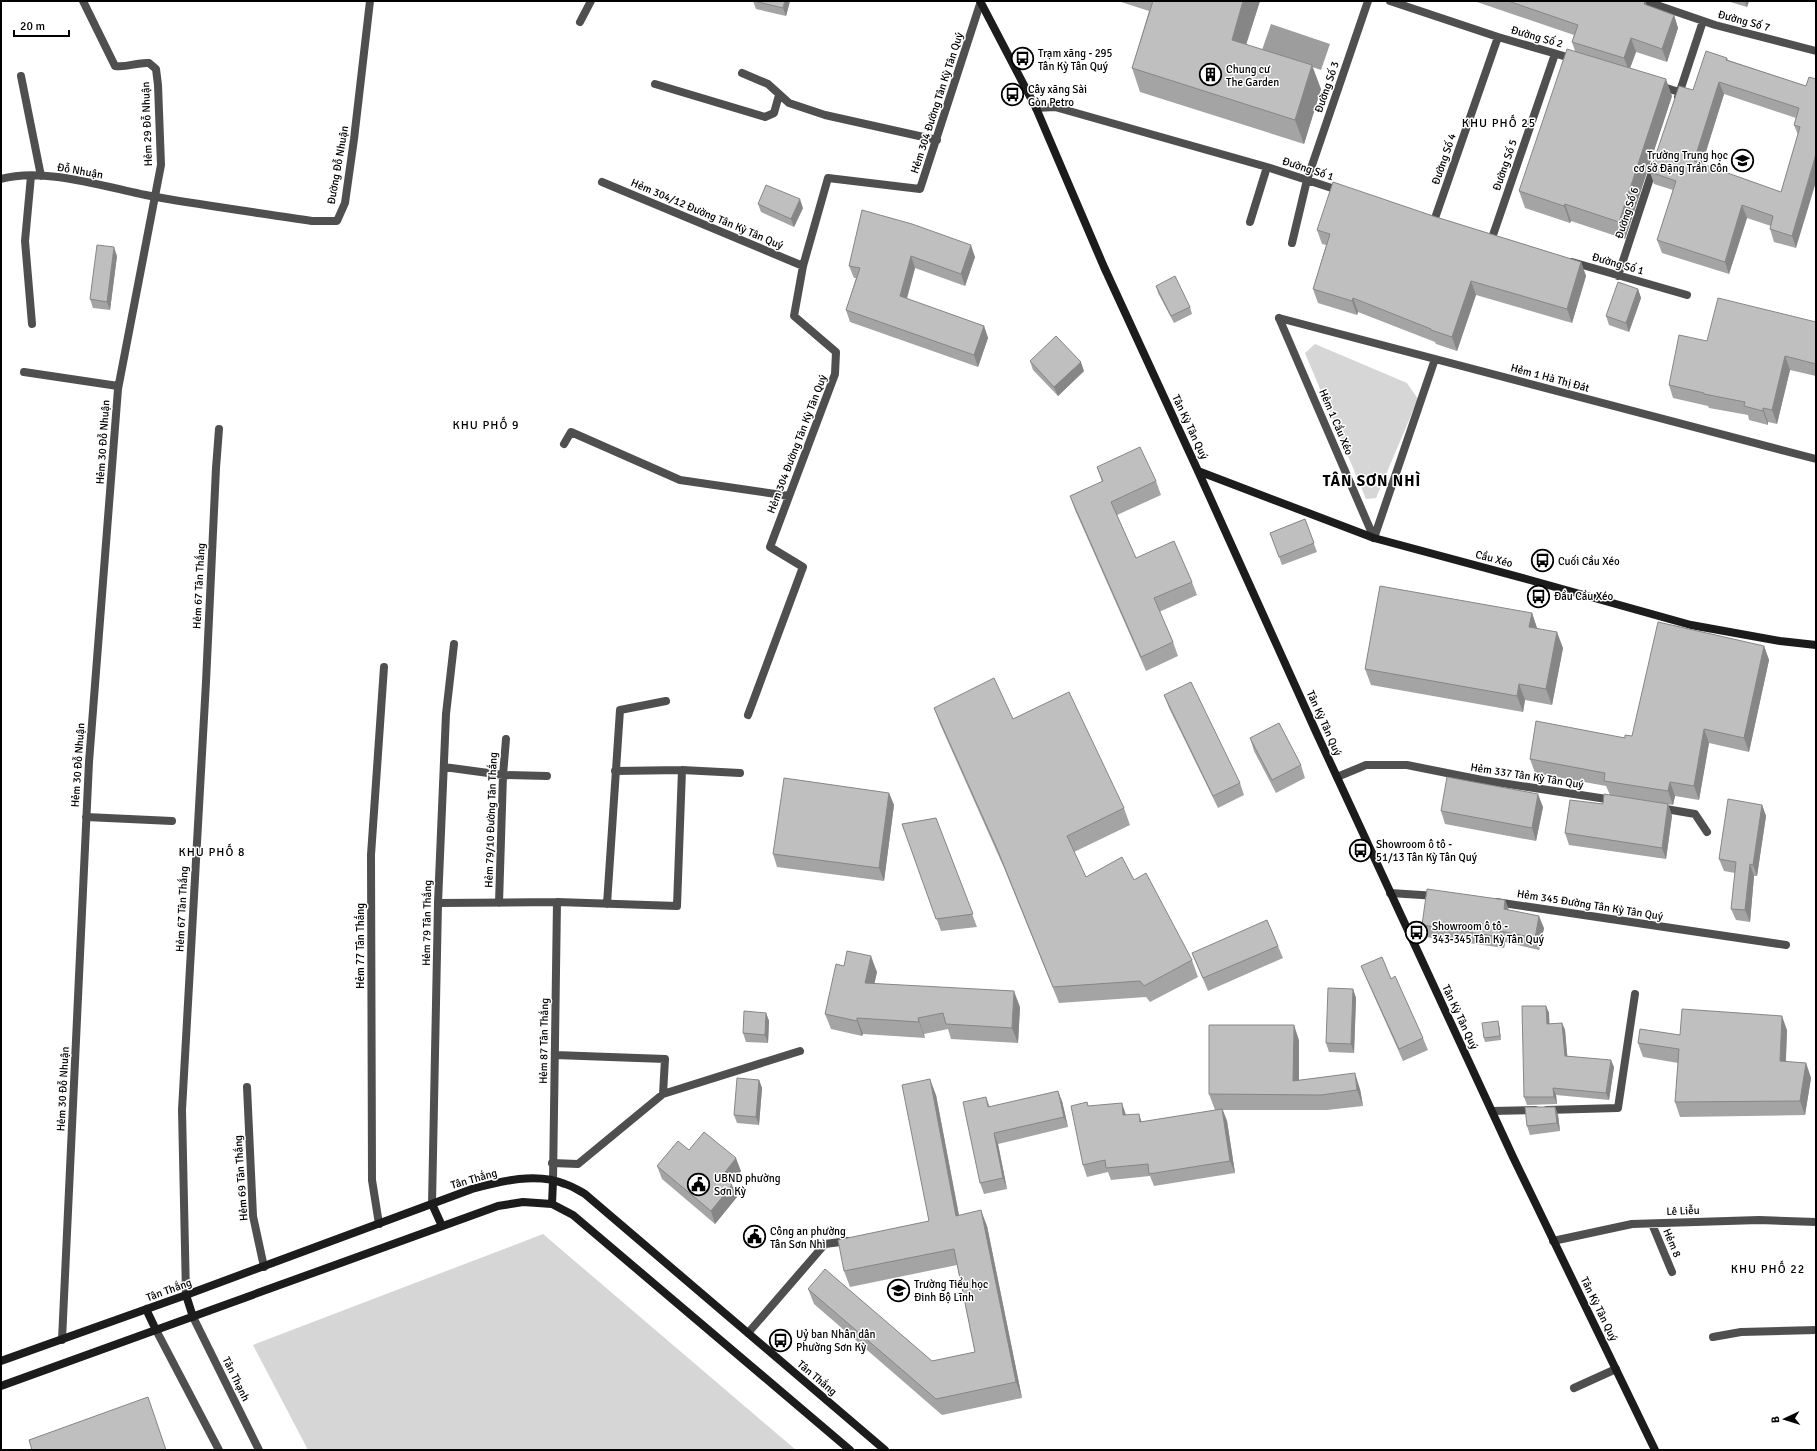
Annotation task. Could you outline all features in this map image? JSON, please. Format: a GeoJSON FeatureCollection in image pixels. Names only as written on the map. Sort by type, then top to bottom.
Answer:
{"type":"FeatureCollection","features":[{"type":"Feature","properties":{"kind":"street","name":"Hẻm 29 Đỗ Nhuận"},"geometry":{"type":"LineString","coordinates":[[83,1],[115,66],[122,67],[142,62],[149,63],[156,70],[158,85],[161,165],[155,196]]}},
{"type":"Feature","properties":{"kind":"street","name":"Đường Đỗ Nhuận"},"geometry":{"type":"LineString","coordinates":[[155,196],[312,221],[337,221],[344,203],[354,139],[370,1]]}},
{"type":"Feature","properties":{"kind":"street"},"geometry":{"type":"LineString","coordinates":[[580,22],[591,1]]}},
{"type":"Feature","properties":{"kind":"street","name":"Tân Kỳ Tân Quý"},"geometry":{"type":"LineString","coordinates":[[980,1],[1036,108],[1104,267],[1390,893],[1553,1241],[1655,1450]]}},
{"type":"Feature","properties":{"kind":"street","name":"Hẻm 304 Đường Tân Kỳ Tân Quý"},"geometry":{"type":"LineString","coordinates":[[748,715],[803,567],[770,547],[835,374],[836,352],[794,316],[803,266],[828,178],[920,190],[980,1]]}},
{"type":"Feature","properties":{"kind":"street","name":"Đường Số 3"},"geometry":{"type":"LineString","coordinates":[[1292,243],[1307,180],[1368,1]]}},
{"type":"Feature","properties":{"kind":"street","name":"Đường Số 2"},"geometry":{"type":"LineString","coordinates":[[1390,1],[1498,37],[1584,63]]}},
{"type":"Feature","properties":{"kind":"street","name":"Đường Số 7"},"geometry":{"type":"LineString","coordinates":[[1645,1],[1703,21],[1816,51]]}},
{"type":"Feature","properties":{"kind":"street"},"geometry":{"type":"LineString","coordinates":[[1675,106],[1703,21]]}},
{"type":"Feature","properties":{"kind":"street","name":"Đường Số 4"},"geometry":{"type":"LineString","coordinates":[[1434,221],[1498,37]]}},
{"type":"Feature","properties":{"kind":"street","name":"Đường Số 5"},"geometry":{"type":"LineString","coordinates":[[1492,238],[1555,54]]}},
{"type":"Feature","properties":{"kind":"street"},"geometry":{"type":"LineString","coordinates":[[742,73],[768,84],[789,103],[825,115],[937,140]]}},
{"type":"Feature","properties":{"kind":"street"},"geometry":{"type":"LineString","coordinates":[[21,76],[41,176]]}},
{"type":"Feature","properties":{"kind":"street"},"geometry":{"type":"LineString","coordinates":[[1650,83],[1679,92]]}},
{"type":"Feature","properties":{"kind":"street"},"geometry":{"type":"LineString","coordinates":[[655,84],[765,117],[774,114],[779,95]]}},
{"type":"Feature","properties":{"kind":"street","name":"Đường Số 1"},"geometry":{"type":"LineString","coordinates":[[1036,108],[1055,107],[1267,167],[1349,194]]}},
{"type":"Feature","properties":{"kind":"street","name":"Đường Số 6"},"geometry":{"type":"LineString","coordinates":[[1618,276],[1658,156]]}},
{"type":"Feature","properties":{"kind":"street"},"geometry":{"type":"LineString","coordinates":[[1250,222],[1267,167]]}},
{"type":"Feature","properties":{"kind":"street","name":"Đỗ Nhuận"},"geometry":{"type":"LineString","coordinates":[[1,179],[14,175],[65,177],[155,196]]}},
{"type":"Feature","properties":{"kind":"street"},"geometry":{"type":"LineString","coordinates":[[31,176],[25,240],[32,324]]}},
{"type":"Feature","properties":{"kind":"street","name":"Hẻm 304/12 Đường Tân Kỳ Tân Quý"},"geometry":{"type":"LineString","coordinates":[[602,182],[803,266]]}},
{"type":"Feature","properties":{"kind":"street","name":"Hẻm 30 Đỗ Nhuận"},"geometry":{"type":"LineString","coordinates":[[62,1340],[89,762],[118,386],[155,196]]}},
{"type":"Feature","properties":{"kind":"street","name":"Đường Số 1"},"geometry":{"type":"LineString","coordinates":[[1566,260],[1687,295]]}},
{"type":"Feature","properties":{"kind":"street","name":"Hẻm 1 Hà Thị Đát"},"geometry":{"type":"LineString","coordinates":[[1278,318],[1816,459]]}},
{"type":"Feature","properties":{"kind":"street","name":"Hẻm 1 Cầu Xéo"},"geometry":{"type":"LineString","coordinates":[[1278,318],[1374,538]]}},
{"type":"Feature","properties":{"kind":"street"},"geometry":{"type":"LineString","coordinates":[[1374,538],[1435,359]]}},
{"type":"Feature","properties":{"kind":"street"},"geometry":{"type":"LineString","coordinates":[[24,372],[118,386]]}},
{"type":"Feature","properties":{"kind":"street","name":"Hẻm 67 Tân Thắng"},"geometry":{"type":"LineString","coordinates":[[186,1295],[182,1110],[219,429]]}},
{"type":"Feature","properties":{"kind":"street"},"geometry":{"type":"LineString","coordinates":[[564,444],[571,432],[680,480],[789,496]]}},
{"type":"Feature","properties":{"kind":"street","name":"Cầu Xéo"},"geometry":{"type":"LineString","coordinates":[[1198,471],[1374,538],[1690,625],[1780,641],[1816,645]]}},
{"type":"Feature","properties":{"kind":"street","name":"Hẻm 79 Tân Thắng"},"geometry":{"type":"LineString","coordinates":[[432,1204],[438,903],[446,714],[454,644]]}},
{"type":"Feature","properties":{"kind":"street","name":"Hẻm 77 Tân Thắng"},"geometry":{"type":"LineString","coordinates":[[379,1224],[372,1180],[371,854],[384,667]]}},
{"type":"Feature","properties":{"kind":"street"},"geometry":{"type":"LineString","coordinates":[[607,904],[620,710],[666,701]]}},
{"type":"Feature","properties":{"kind":"street","name":"Hẻm 79/10 Đường Tân Thắng"},"geometry":{"type":"LineString","coordinates":[[499,903],[503,774],[506,739]]}},
{"type":"Feature","properties":{"kind":"street","name":"Hẻm 337 Tân Kỳ Tân Quý"},"geometry":{"type":"LineString","coordinates":[[1337,777],[1366,766],[1407,765],[1482,780],[1620,802]]}},
{"type":"Feature","properties":{"kind":"street"},"geometry":{"type":"LineString","coordinates":[[444,767],[503,774],[547,776]]}},
{"type":"Feature","properties":{"kind":"street"},"geometry":{"type":"LineString","coordinates":[[615,771],[682,770],[740,772]]}},
{"type":"Feature","properties":{"kind":"street"},"geometry":{"type":"LineString","coordinates":[[438,903],[556,902],[677,906],[682,770]]}},
{"type":"Feature","properties":{"kind":"street"},"geometry":{"type":"LineString","coordinates":[[1650,806],[1695,814],[1707,832]]}},
{"type":"Feature","properties":{"kind":"street"},"geometry":{"type":"LineString","coordinates":[[86,817],[172,821]]}},
{"type":"Feature","properties":{"kind":"street"},"geometry":{"type":"LineString","coordinates":[[1390,893],[1446,896]]}},
{"type":"Feature","properties":{"kind":"street","name":"Hẻm 345 Đường Tân Kỳ Tân Quý"},"geometry":{"type":"LineString","coordinates":[[1485,900],[1786,944]]}},
{"type":"Feature","properties":{"kind":"street","name":"Hẻm 87 Tân Thắng"},"geometry":{"type":"LineString","coordinates":[[553,1181],[556,902]]}},
{"type":"Feature","properties":{"kind":"street"},"geometry":{"type":"LineString","coordinates":[[1492,1112],[1618,1108],[1635,994]]}},
{"type":"Feature","properties":{"kind":"street"},"geometry":{"type":"LineString","coordinates":[[552,1163],[578,1164],[663,1094],[800,1051]]}},
{"type":"Feature","properties":{"kind":"street"},"geometry":{"type":"LineString","coordinates":[[555,1055],[665,1059],[663,1094]]}},
{"type":"Feature","properties":{"kind":"street","name":"Hẻm 69 Tân Thắng"},"geometry":{"type":"LineString","coordinates":[[247,1087],[253,1216],[264,1267]]}},
{"type":"Feature","properties":{"kind":"street","name":"Tân Thắng"},"geometry":{"type":"LineString","coordinates":[[1,1361],[493,1183],[542,1178],[564,1183],[585,1194],[885,1450]]}},
{"type":"Feature","properties":{"kind":"street"},"geometry":{"type":"LineString","coordinates":[[552,1204],[553,1181]]}},
{"type":"Feature","properties":{"kind":"street"},"geometry":{"type":"LineString","coordinates":[[1,1386],[498,1206],[523,1202],[552,1204],[573,1215],[850,1450]]}},
{"type":"Feature","properties":{"kind":"street"},"geometry":{"type":"LineString","coordinates":[[432,1204],[442,1226]]}},
{"type":"Feature","properties":{"kind":"street","name":"Lê Liễu"},"geometry":{"type":"LineString","coordinates":[[1553,1241],[1632,1224],[1759,1220],[1816,1222]]}},
{"type":"Feature","properties":{"kind":"street","name":"Hẻm 8"},"geometry":{"type":"LineString","coordinates":[[1652,1224],[1672,1272]]}},
{"type":"Feature","properties":{"kind":"street"},"geometry":{"type":"LineString","coordinates":[[748,1333],[825,1244],[855,1240]]}},
{"type":"Feature","properties":{"kind":"street"},"geometry":{"type":"LineString","coordinates":[[186,1295],[193,1317]]}},
{"type":"Feature","properties":{"kind":"street"},"geometry":{"type":"LineString","coordinates":[[146,1309],[219,1450]]}},
{"type":"Feature","properties":{"kind":"street","name":"Tân Thạnh"},"geometry":{"type":"LineString","coordinates":[[193,1317],[259,1450]]}},
{"type":"Feature","properties":{"kind":"street"},"geometry":{"type":"LineString","coordinates":[[1713,1337],[1741,1332],[1816,1330]]}},
{"type":"Feature","properties":{"kind":"street"},"geometry":{"type":"LineString","coordinates":[[1574,1388],[1616,1369]]}},
{"type":"Feature","properties":{"kind":"shaded area"},"geometry":{"type":"Polygon","coordinates":[[[1271,24],[1330,44],[1321,70],[1262,50],[1271,24]]]}},
{"type":"Feature","properties":{"kind":"shaded area"},"geometry":{"type":"Polygon","coordinates":[[[1315,344],[1407,383],[1418,399],[1376,498],[1366,499],[1305,353],[1315,344]]]}},
{"type":"Feature","properties":{"kind":"shaded area"},"geometry":{"type":"Polygon","coordinates":[[[543,1234],[796,1450],[308,1450],[253,1345],[543,1234]]]}},
{"type":"Feature","properties":{"kind":"building"},"geometry":{"type":"Polygon","coordinates":[[[754,1],[785,1],[783,8],[754,1]]]}},
{"type":"Feature","properties":{"kind":"building","name":"Chung cư The Garden"},"geometry":{"type":"Polygon","coordinates":[[[1153,1],[1243,1],[1232,40],[1312,65],[1295,120],[1132,68],[1153,1]]]}},
{"type":"Feature","properties":{"kind":"building"},"geometry":{"type":"Polygon","coordinates":[[[1508,1],[1645,1],[1644,4],[1674,15],[1662,49],[1631,38],[1624,58],[1572,42],[1578,25],[1508,1]]]}},
{"type":"Feature","properties":{"kind":"building"},"geometry":{"type":"Polygon","coordinates":[[[1567,49],[1666,79],[1619,222],[1565,204],[1564,206],[1519,191],[1567,49]]]}},
{"type":"Feature","properties":{"kind":"building"},"geometry":{"type":"Polygon","coordinates":[[[1706,51],[1727,58],[1726,60],[1806,86],[1809,77],[1816,79],[1816,154],[1792,236],[1770,229],[1773,216],[1742,205],[1725,262],[1657,240],[1676,181],[1650,172],[1679,86],[1693,90],[1706,51]],[[1719,82],[1694,161],[1781,192],[1800,127],[1794,125],[1799,108],[1719,82]]]}},
{"type":"Feature","properties":{"kind":"building"},"geometry":{"type":"Polygon","coordinates":[[[1333,182],[1436,217],[1581,262],[1567,309],[1471,281],[1452,337],[1353,298],[1352,301],[1313,289],[1330,234],[1317,230],[1333,182]]]}},
{"type":"Feature","properties":{"kind":"building"},"geometry":{"type":"Polygon","coordinates":[[[766,185],[800,199],[791,219],[758,204],[766,185]]]}},
{"type":"Feature","properties":{"kind":"building"},"geometry":{"type":"Polygon","coordinates":[[[862,210],[912,224],[971,245],[961,274],[911,256],[900,296],[984,326],[974,355],[846,310],[860,268],[849,266],[862,210]]]}},
{"type":"Feature","properties":{"kind":"building"},"geometry":{"type":"Polygon","coordinates":[[[97,245],[114,247],[107,302],[90,299],[97,245]]]}},
{"type":"Feature","properties":{"kind":"building"},"geometry":{"type":"Polygon","coordinates":[[[1175,276],[1190,307],[1171,316],[1156,286],[1175,276]]]}},
{"type":"Feature","properties":{"kind":"building"},"geometry":{"type":"Polygon","coordinates":[[[1618,282],[1638,289],[1626,323],[1606,316],[1618,282]]]}},
{"type":"Feature","properties":{"kind":"building"},"geometry":{"type":"Polygon","coordinates":[[[1718,298],[1816,322],[1816,364],[1785,356],[1772,410],[1763,408],[1763,411],[1744,406],[1745,402],[1669,385],[1679,335],[1707,341],[1718,298]]]}},
{"type":"Feature","properties":{"kind":"building"},"geometry":{"type":"Polygon","coordinates":[[[1056,336],[1081,362],[1054,387],[1030,361],[1056,336]]]}},
{"type":"Feature","properties":{"kind":"building"},"geometry":{"type":"Polygon","coordinates":[[[1140,447],[1156,481],[1111,502],[1136,558],[1174,541],[1192,582],[1154,598],[1173,642],[1141,657],[1070,496],[1103,481],[1097,467],[1140,447]]]}},
{"type":"Feature","properties":{"kind":"building"},"geometry":{"type":"Polygon","coordinates":[[[1305,519],[1314,543],[1279,557],[1270,533],[1305,519]]]}},
{"type":"Feature","properties":{"kind":"building"},"geometry":{"type":"Polygon","coordinates":[[[1380,586],[1532,613],[1529,627],[1557,632],[1546,689],[1519,684],[1517,696],[1365,669],[1380,586]]]}},
{"type":"Feature","properties":{"kind":"building"},"geometry":{"type":"Polygon","coordinates":[[[1658,622],[1764,646],[1744,738],[1704,729],[1694,786],[1670,782],[1668,791],[1604,781],[1605,773],[1530,759],[1536,721],[1625,738],[1625,735],[1632,736],[1658,622]]]}},
{"type":"Feature","properties":{"kind":"building"},"geometry":{"type":"Polygon","coordinates":[[[994,678],[1013,719],[1069,692],[1124,808],[1067,836],[1086,877],[1122,857],[1134,880],[1146,873],[1192,960],[1144,986],[1140,981],[1053,987],[998,851],[934,708],[994,678]]]}},
{"type":"Feature","properties":{"kind":"building"},"geometry":{"type":"Polygon","coordinates":[[[1191,682],[1240,783],[1213,796],[1164,695],[1191,682]]]}},
{"type":"Feature","properties":{"kind":"building"},"geometry":{"type":"Polygon","coordinates":[[[1279,723],[1301,765],[1272,780],[1250,738],[1279,723]]]}},
{"type":"Feature","properties":{"kind":"building"},"geometry":{"type":"Polygon","coordinates":[[[1447,777],[1538,794],[1532,828],[1441,811],[1447,777]]]}},
{"type":"Feature","properties":{"kind":"building"},"geometry":{"type":"Polygon","coordinates":[[[784,778],[889,793],[879,868],[773,854],[784,778]]]}},
{"type":"Feature","properties":{"kind":"building"},"geometry":{"type":"Polygon","coordinates":[[[1604,794],[1668,804],[1662,848],[1565,833],[1570,800],[1603,804],[1604,794]]]}},
{"type":"Feature","properties":{"kind":"building"},"geometry":{"type":"Polygon","coordinates":[[[1728,799],[1762,805],[1753,865],[1750,864],[1745,910],[1731,909],[1736,862],[1719,859],[1728,799]]]}},
{"type":"Feature","properties":{"kind":"building"},"geometry":{"type":"Polygon","coordinates":[[[936,818],[973,914],[936,919],[902,824],[936,818]]]}},
{"type":"Feature","properties":{"kind":"building"},"geometry":{"type":"Polygon","coordinates":[[[1427,889],[1505,900],[1504,909],[1539,916],[1535,938],[1500,931],[1500,937],[1422,925],[1427,889]]]}},
{"type":"Feature","properties":{"kind":"building"},"geometry":{"type":"Polygon","coordinates":[[[1267,920],[1278,946],[1203,978],[1192,953],[1267,920]]]}},
{"type":"Feature","properties":{"kind":"building"},"geometry":{"type":"Polygon","coordinates":[[[847,951],[871,956],[865,983],[1014,991],[1012,1028],[946,1024],[943,1013],[918,1018],[919,1022],[857,1018],[857,1021],[825,1014],[836,964],[844,966],[847,951]]]}},
{"type":"Feature","properties":{"kind":"building"},"geometry":{"type":"Polygon","coordinates":[[[1382,957],[1391,979],[1395,976],[1423,1038],[1399,1049],[1361,966],[1382,957]]]}},
{"type":"Feature","properties":{"kind":"building"},"geometry":{"type":"Polygon","coordinates":[[[1328,988],[1353,989],[1351,1044],[1326,1043],[1328,988]]]}},
{"type":"Feature","properties":{"kind":"building"},"geometry":{"type":"Polygon","coordinates":[[[1522,1006],[1546,1006],[1547,1024],[1562,1023],[1565,1056],[1611,1060],[1606,1093],[1553,1088],[1554,1097],[1524,1097],[1522,1006]]]}},
{"type":"Feature","properties":{"kind":"building"},"geometry":{"type":"Polygon","coordinates":[[[1682,1009],[1782,1016],[1780,1061],[1806,1063],[1800,1101],[1675,1102],[1679,1049],[1638,1043],[1640,1029],[1680,1035],[1682,1009]]]}},
{"type":"Feature","properties":{"kind":"building"},"geometry":{"type":"Polygon","coordinates":[[[744,1011],[766,1013],[765,1035],[743,1033],[744,1011]]]}},
{"type":"Feature","properties":{"kind":"building"},"geometry":{"type":"Polygon","coordinates":[[[1498,1021],[1500,1036],[1484,1038],[1482,1023],[1498,1021]]]}},
{"type":"Feature","properties":{"kind":"building"},"geometry":{"type":"Polygon","coordinates":[[[1209,1025],[1294,1025],[1293,1081],[1355,1073],[1357,1090],[1321,1095],[1209,1094],[1209,1025]]]}},
{"type":"Feature","properties":{"kind":"building"},"geometry":{"type":"Polygon","coordinates":[[[737,1078],[759,1080],[756,1117],[734,1115],[737,1078]]]}},
{"type":"Feature","properties":{"kind":"building"},"geometry":{"type":"Polygon","coordinates":[[[930,1079],[956,1216],[981,1210],[1016,1382],[936,1399],[808,1289],[825,1269],[932,1361],[975,1352],[954,1249],[844,1271],[838,1240],[929,1221],[902,1085],[930,1079]]]}},
{"type":"Feature","properties":{"kind":"building"},"geometry":{"type":"Polygon","coordinates":[[[1058,1091],[1064,1117],[994,1133],[1003,1178],[980,1183],[963,1102],[986,1097],[988,1107],[1058,1091]]]}},
{"type":"Feature","properties":{"kind":"building"},"geometry":{"type":"Polygon","coordinates":[[[1087,1102],[1088,1106],[1122,1103],[1123,1115],[1139,1114],[1140,1122],[1222,1109],[1230,1161],[1149,1174],[1148,1164],[1106,1168],[1105,1160],[1083,1165],[1071,1106],[1087,1102]]]}},
{"type":"Feature","properties":{"kind":"building"},"geometry":{"type":"Polygon","coordinates":[[[1525,1107],[1555,1107],[1557,1123],[1527,1126],[1525,1107]]]}},
{"type":"Feature","properties":{"kind":"building","name":"UBND phường Sơn Kỳ"},"geometry":{"type":"Polygon","coordinates":[[[704,1132],[736,1158],[722,1176],[732,1185],[711,1211],[657,1166],[678,1141],[689,1150],[704,1132]]]}},
{"type":"Feature","properties":{"kind":"building"},"geometry":{"type":"Polygon","coordinates":[[[148,1397],[166,1450],[32,1450],[29,1440],[148,1397]]]}},
{"type":"Feature","properties":{"kind":"place","name":"Trạm xăng - 295 Tân Kỳ Tân Quý"},"geometry":{"type":"Point","coordinates":[1023,59]}},
{"type":"Feature","properties":{"kind":"place","name":"Chung cư The Garden"},"geometry":{"type":"Point","coordinates":[1210,75]}},
{"type":"Feature","properties":{"kind":"place","name":"Cây xăng Sài Gòn Petro"},"geometry":{"type":"Point","coordinates":[1012,95]}},
{"type":"Feature","properties":{"kind":"place","name":"Trường Trung học cơ sở Đặng Trần Côn"},"geometry":{"type":"Point","coordinates":[1743,161]}},
{"type":"Feature","properties":{"kind":"place","name":"Cuối Cầu Xéo"},"geometry":{"type":"Point","coordinates":[1543,561]}},
{"type":"Feature","properties":{"kind":"place","name":"Đầu Cầu Xéo"},"geometry":{"type":"Point","coordinates":[1538,596]}},
{"type":"Feature","properties":{"kind":"place","name":"Showroom ô tô - 51/13 Tân Kỳ Tân Quý"},"geometry":{"type":"Point","coordinates":[1360,850]}},
{"type":"Feature","properties":{"kind":"place","name":"Showroom ô tô - 343-345 Tân Kỳ Tân Quý"},"geometry":{"type":"Point","coordinates":[1417,932]}},
{"type":"Feature","properties":{"kind":"place","name":"UBND phường Sơn Kỳ"},"geometry":{"type":"Point","coordinates":[699,1184]}},
{"type":"Feature","properties":{"kind":"place","name":"Công an phường Tân Sơn Nhì"},"geometry":{"type":"Point","coordinates":[754,1237]}},
{"type":"Feature","properties":{"kind":"place","name":"Trường Tiểu học Đinh Bộ Lĩnh"},"geometry":{"type":"Point","coordinates":[899,1290]}},
{"type":"Feature","properties":{"kind":"place","name":"Uỷ ban Nhân dân Phường Sơn Kỳ"},"geometry":{"type":"Point","coordinates":[781,1340]}},
{"type":"Feature","properties":{"kind":"district","name":"KHU PHỐ 25"},"geometry":{"type":"Point","coordinates":[1499,123]}},
{"type":"Feature","properties":{"kind":"district","name":"KHU PHỐ 9"},"geometry":{"type":"Point","coordinates":[486,425]}},
{"type":"Feature","properties":{"kind":"district","name":"TÂN SƠN NHÌ"},"geometry":{"type":"Point","coordinates":[1372,481]}},
{"type":"Feature","properties":{"kind":"district","name":"KHU PHỐ 8"},"geometry":{"type":"Point","coordinates":[212,852]}},
{"type":"Feature","properties":{"kind":"district","name":"KHU PHỐ 22"},"geometry":{"type":"Point","coordinates":[1768,1269]}}]}
